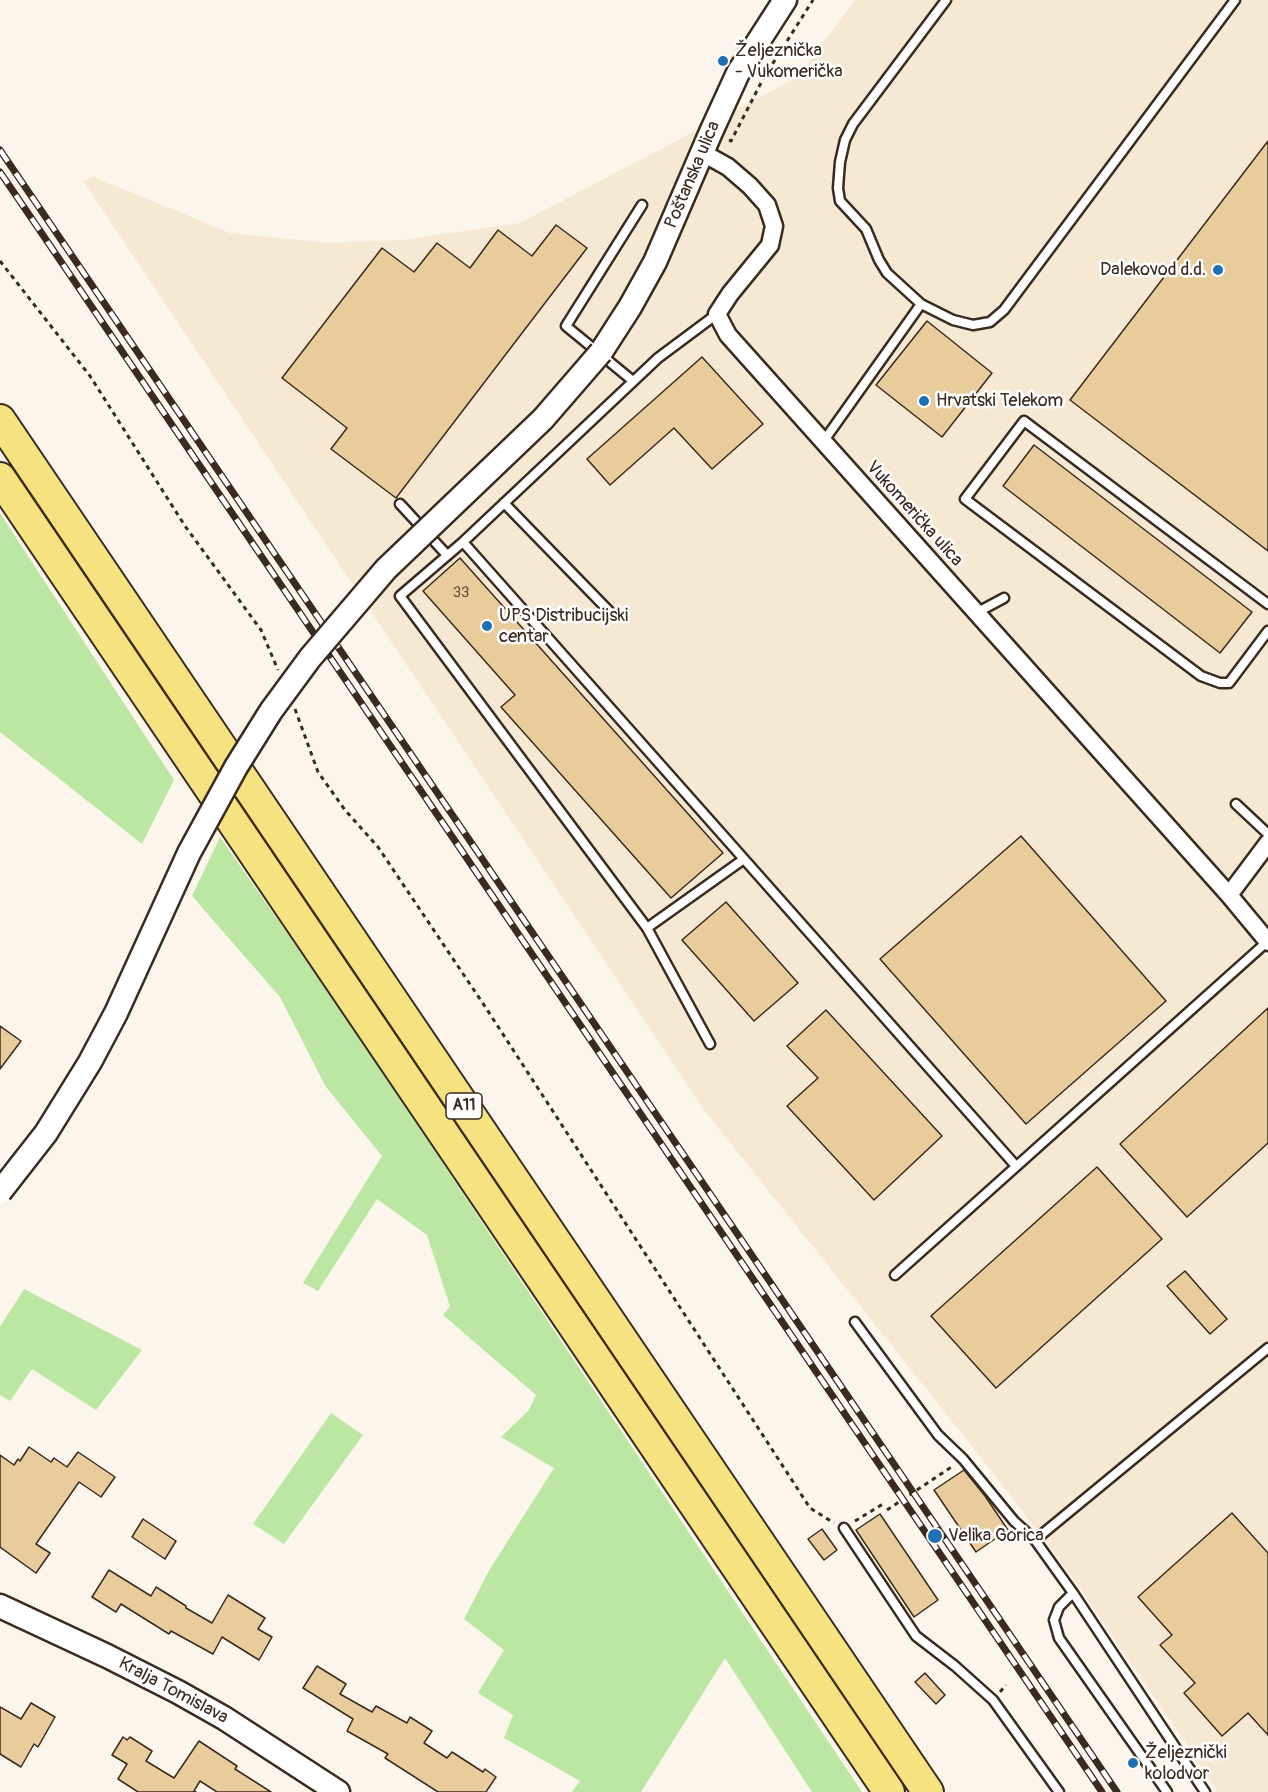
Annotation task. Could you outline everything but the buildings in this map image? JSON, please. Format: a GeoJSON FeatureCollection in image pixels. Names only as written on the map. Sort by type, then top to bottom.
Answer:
{"type":"FeatureCollection","features":[{"type":"Feature","properties":{"kind":"highway","name":"A11"},"geometry":{"type":"LineString","coordinates":[[0,420],[928,1792]]}},
{"type":"Feature","properties":{"kind":"highway","name":"A11"},"geometry":{"type":"LineString","coordinates":[[0,478],[889,1792]]}},
{"type":"Feature","properties":{"kind":"main road","name":"Poštanska ulica"},"geometry":{"type":"LineString","coordinates":[[0,1192],[46,1133],[90,1062],[116,1013],[202,826],[271,711],[310,658],[386,569],[543,419],[601,352],[655,262],[738,73],[785,0]]}},
{"type":"Feature","properties":{"kind":"main road","name":"Kralja Tomislava"},"geometry":{"type":"LineString","coordinates":[[0,1606],[178,1692],[224,1718],[338,1792]]}},
{"type":"Feature","properties":{"kind":"street"},"geometry":{"type":"LineString","coordinates":[[707,142],[728,167],[767,205],[774,225],[770,245],[730,294],[717,314]]}},
{"type":"Feature","properties":{"kind":"street","name":"Vukomerička ulica"},"geometry":{"type":"LineString","coordinates":[[717,314],[728,335],[1268,941]]}},
{"type":"Feature","properties":{"kind":"street"},"geometry":{"type":"LineString","coordinates":[[1229,895],[1268,843]]}},
{"type":"Feature","properties":{"kind":"lane"},"geometry":{"type":"LineString","coordinates":[[946,0],[853,124],[845,140],[838,188],[840,201],[867,229],[879,260],[887,273],[921,304],[953,320],[973,325],[990,322],[1004,310],[1235,0]]}},
{"type":"Feature","properties":{"kind":"lane"},"geometry":{"type":"LineString","coordinates":[[633,381],[566,326],[642,205]]}},
{"type":"Feature","properties":{"kind":"lane"},"geometry":{"type":"LineString","coordinates":[[823,442],[921,304]]}},
{"type":"Feature","properties":{"kind":"lane"},"geometry":{"type":"LineString","coordinates":[[710,1044],[647,928],[400,596],[463,542],[658,358],[717,314]]}},
{"type":"Feature","properties":{"kind":"lane"},"geometry":{"type":"LineString","coordinates":[[1268,604],[1024,420],[965,499],[1201,676],[1220,683],[1229,683],[1268,632]]}},
{"type":"Feature","properties":{"kind":"lane"},"geometry":{"type":"LineString","coordinates":[[504,503],[609,611]]}},
{"type":"Feature","properties":{"kind":"lane"},"geometry":{"type":"LineString","coordinates":[[400,504],[447,555]]}},
{"type":"Feature","properties":{"kind":"lane"},"geometry":{"type":"LineString","coordinates":[[463,542],[1016,1166]]}},
{"type":"Feature","properties":{"kind":"lane"},"geometry":{"type":"LineString","coordinates":[[976,613],[1004,598]]}},
{"type":"Feature","properties":{"kind":"lane"},"geometry":{"type":"LineString","coordinates":[[1236,804],[1268,834]]}},
{"type":"Feature","properties":{"kind":"lane"},"geometry":{"type":"LineString","coordinates":[[647,928],[744,859]]}},
{"type":"Feature","properties":{"kind":"lane"},"geometry":{"type":"LineString","coordinates":[[895,1275],[1268,941]]}},
{"type":"Feature","properties":{"kind":"lane"},"geometry":{"type":"LineString","coordinates":[[855,1322],[938,1435],[963,1459],[1014,1521],[1035,1540],[1206,1792]]}},
{"type":"Feature","properties":{"kind":"lane"},"geometry":{"type":"LineString","coordinates":[[1035,1540],[1268,1348]]}},
{"type":"Feature","properties":{"kind":"lane"},"geometry":{"type":"LineString","coordinates":[[844,1528],[916,1636],[955,1666],[993,1700],[1059,1792]]}},
{"type":"Feature","properties":{"kind":"lane"},"geometry":{"type":"LineString","coordinates":[[1073,1593],[1059,1607],[1054,1620],[1059,1638],[1167,1792]]}},
{"type":"Feature","properties":{"kind":"path"},"geometry":{"type":"LineString","coordinates":[[707,142],[731,141],[763,79],[813,0]]}},
{"type":"Feature","properties":{"kind":"path"},"geometry":{"type":"LineString","coordinates":[[0,261],[90,376],[185,526],[261,630],[279,672]]}},
{"type":"Feature","properties":{"kind":"path"},"geometry":{"type":"LineString","coordinates":[[292,703],[318,772],[345,810],[378,847],[486,1008],[810,1508],[844,1528],[883,1504]]}},
{"type":"Feature","properties":{"kind":"path"},"geometry":{"type":"LineString","coordinates":[[887,1510],[963,1459]]}},
{"type":"Feature","properties":{"kind":"shaded area"},"geometry":{"type":"Polygon","coordinates":[[[855,0],[1268,0],[1268,925],[1242,895],[1226,908],[1268,958],[1268,1792],[1217,1792],[1075,1581],[997,1478],[705,1111],[83,181],[94,177],[230,233],[327,243],[402,240],[520,223],[798,77],[855,0]]]}},
{"type":"Feature","properties":{"kind":"green space"},"geometry":{"type":"Polygon","coordinates":[[[0,513],[174,780],[142,844],[0,732],[0,513]]]}},
{"type":"Feature","properties":{"kind":"green space"},"geometry":{"type":"Polygon","coordinates":[[[220,837],[333,999],[862,1792],[812,1792],[725,1658],[641,1792],[572,1792],[580,1781],[504,1738],[513,1715],[478,1693],[504,1650],[464,1619],[490,1569],[554,1468],[501,1437],[529,1410],[536,1395],[443,1315],[450,1306],[427,1235],[377,1199],[318,1291],[303,1283],[382,1156],[326,1087],[280,997],[192,896],[220,837]]]}},
{"type":"Feature","properties":{"kind":"green space"},"geometry":{"type":"Polygon","coordinates":[[[24,1289],[142,1350],[96,1410],[32,1369],[10,1401],[0,1395],[0,1327],[24,1289]]]}},
{"type":"Feature","properties":{"kind":"green space"},"geometry":{"type":"Polygon","coordinates":[[[331,1413],[363,1435],[284,1544],[253,1524],[331,1413]]]}},
{"type":"Feature","properties":{"kind":"railway"},"geometry":{"type":"LineString","coordinates":[[0,150],[1117,1792]]}},
{"type":"Feature","properties":{"kind":"railway"},"geometry":{"type":"LineString","coordinates":[[0,172],[1102,1792]]}},
{"type":"Feature","properties":{"kind":"place","name":"Željeznička - Vukomerička"},"geometry":{"type":"Point","coordinates":[723,61]}},
{"type":"Feature","properties":{"kind":"place","name":"Dalekovod d.d."},"geometry":{"type":"Point","coordinates":[1218,270]}},
{"type":"Feature","properties":{"kind":"place","name":"Hrvatski Telekom"},"geometry":{"type":"Point","coordinates":[924,401]}},
{"type":"Feature","properties":{"kind":"place","name":"UPS Distribucijski centar"},"geometry":{"type":"Point","coordinates":[487,626]}},
{"type":"Feature","properties":{"kind":"place","name":"Velika Gorica"},"geometry":{"type":"Point","coordinates":[935,1536]}},
{"type":"Feature","properties":{"kind":"place","name":"Željeznički kolodvor"},"geometry":{"type":"Point","coordinates":[1133,1763]}}]}
